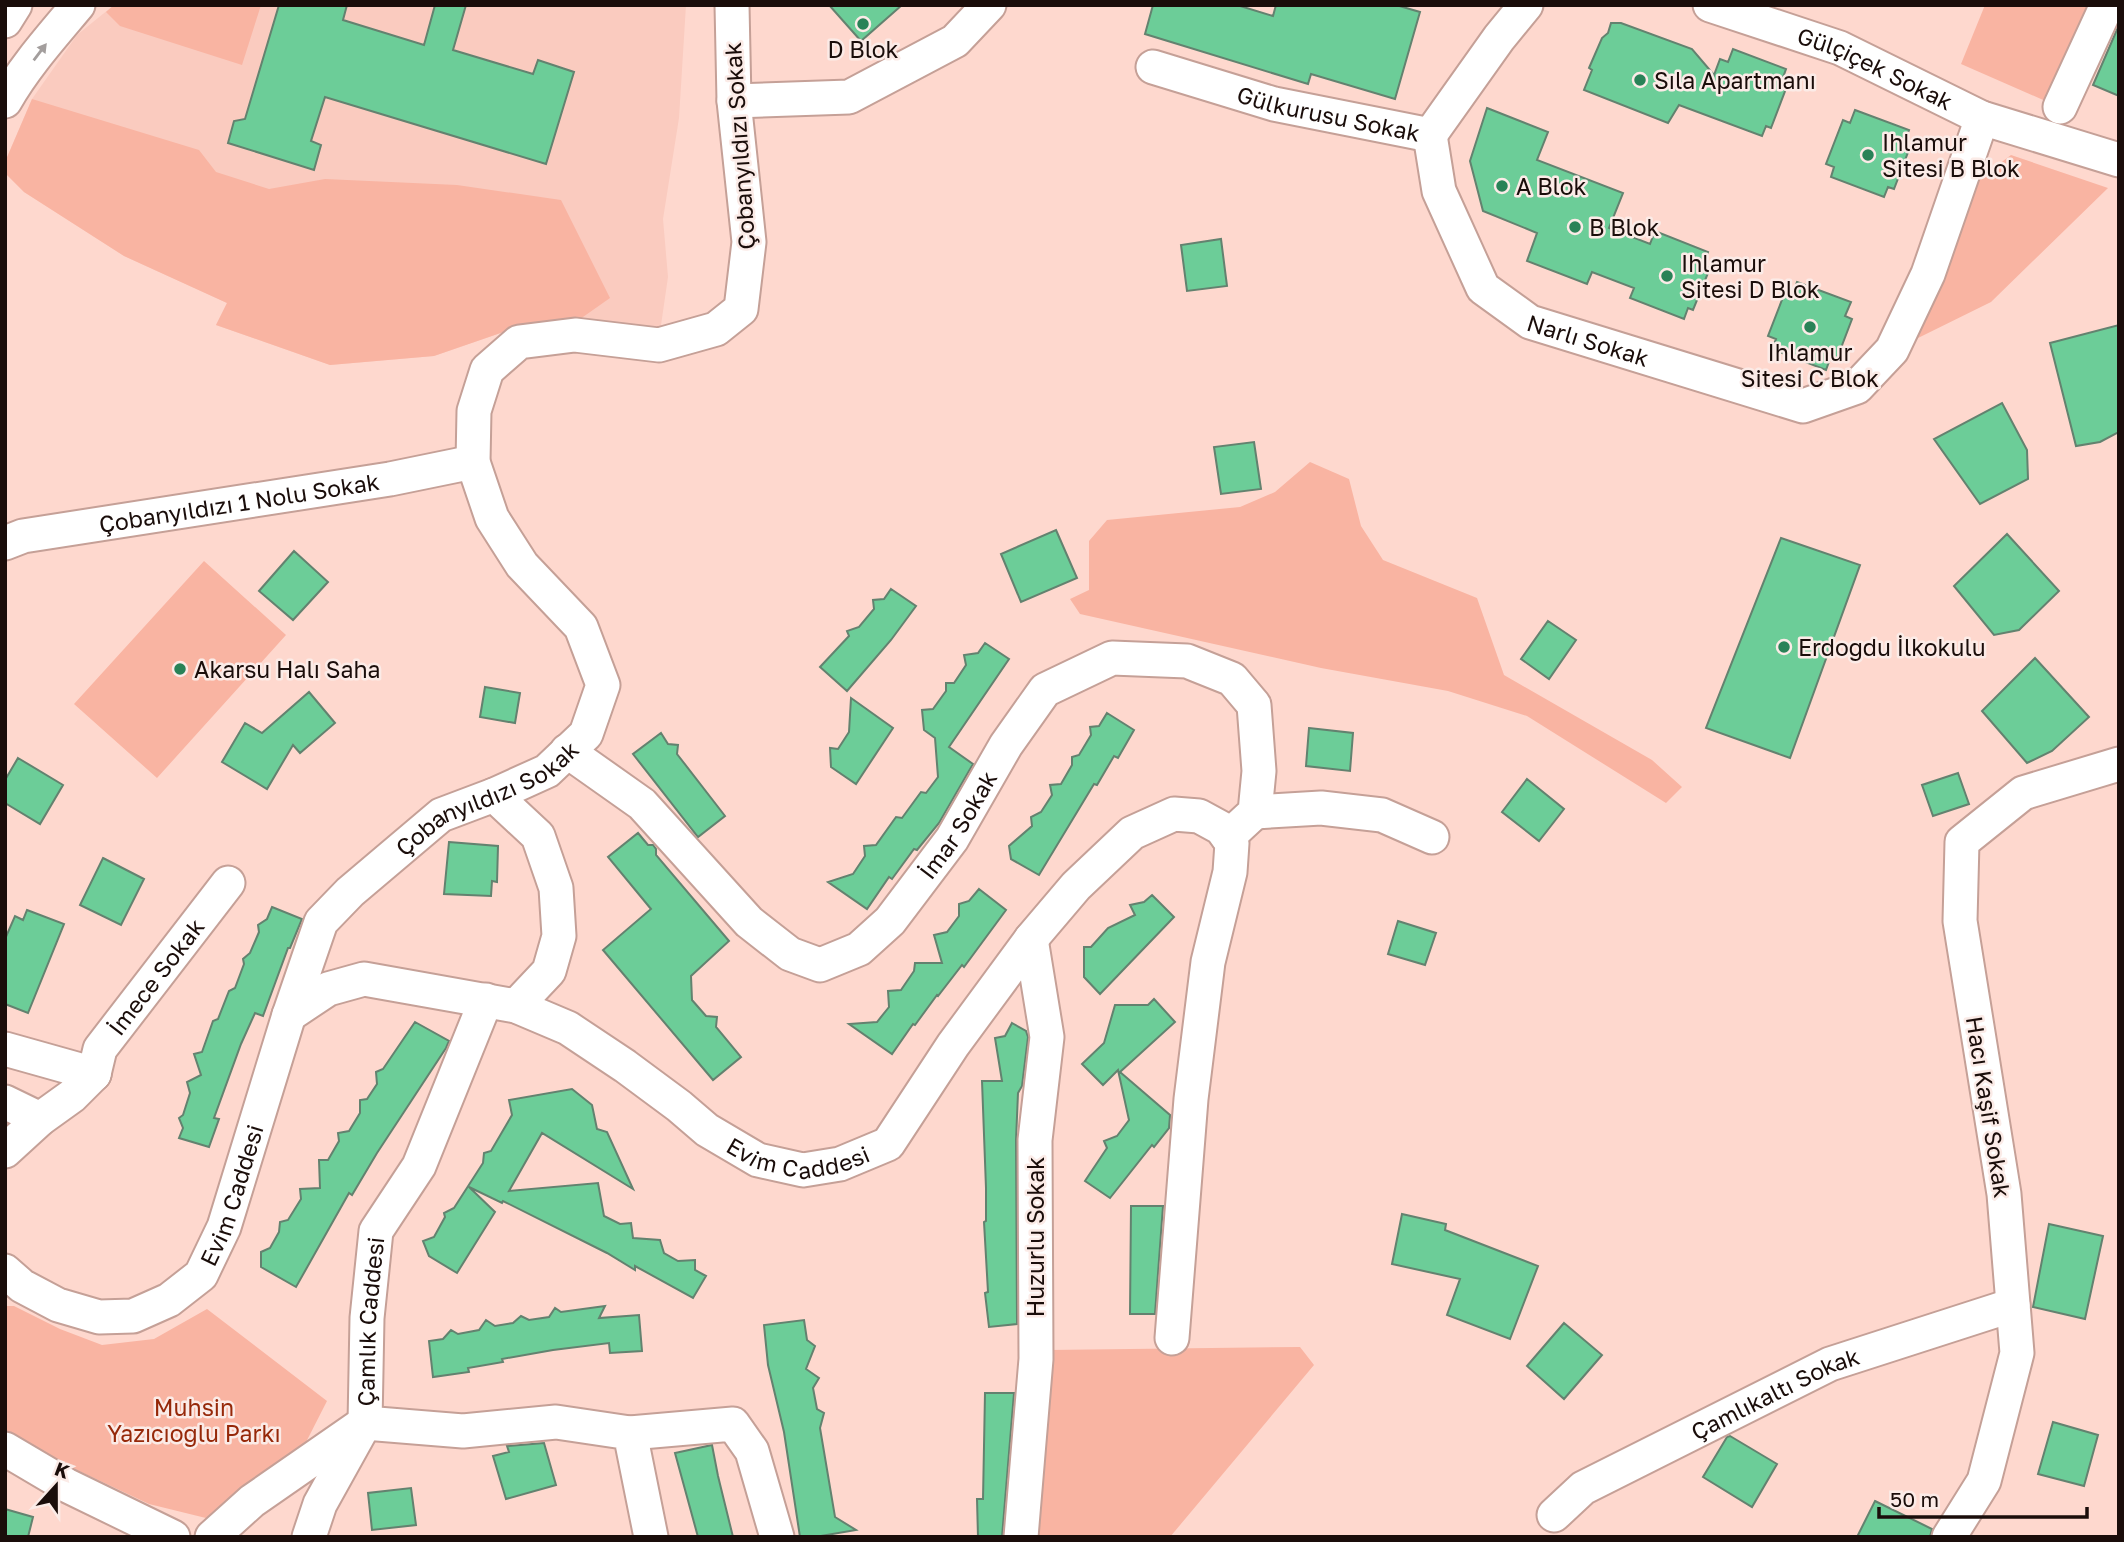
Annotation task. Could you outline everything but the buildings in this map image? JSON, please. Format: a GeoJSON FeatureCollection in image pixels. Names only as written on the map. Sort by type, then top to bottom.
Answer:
{"type":"FeatureCollection","features":[{"type":"Feature","properties":{"kind":"street"},"geometry":{"type":"LineString","coordinates":[[5,21],[15,5]]}},
{"type":"Feature","properties":{"kind":"street"},"geometry":{"type":"LineString","coordinates":[[5,101],[42,48],[78,5]]}},
{"type":"Feature","properties":{"kind":"street","name":"Çobanyıldızı Sokak"},"geometry":{"type":"LineString","coordinates":[[289,1015],[321,922],[350,892],[441,815],[547,771],[586,734],[603,685],[581,628],[522,565],[492,518],[473,462],[474,411],[487,370],[519,342],[575,335],[659,345],[716,329],[741,309],[749,242],[734,101],[732,5]]}},
{"type":"Feature","properties":{"kind":"street"},"geometry":{"type":"LineString","coordinates":[[734,101],[849,97],[955,41],[989,5]]}},
{"type":"Feature","properties":{"kind":"street","name":"Gülkurusu Sokak"},"geometry":{"type":"LineString","coordinates":[[1153,67],[1275,104],[1430,135],[1499,38],[1526,5]]}},
{"type":"Feature","properties":{"kind":"street","name":"Gülçiçek Sokak"},"geometry":{"type":"LineString","coordinates":[[1710,5],[1840,48],[1982,118],[2119,160]]}},
{"type":"Feature","properties":{"kind":"street"},"geometry":{"type":"LineString","coordinates":[[2060,107],[2107,5]]}},
{"type":"Feature","properties":{"kind":"street","name":"Narlı Sokak"},"geometry":{"type":"LineString","coordinates":[[1430,135],[1439,191],[1483,288],[1530,322],[1803,406],[1857,387],[1892,350],[1928,274],[1982,118]]}},
{"type":"Feature","properties":{"kind":"street","name":"Çobanyıldızı 1 Nolu Sokak"},"geometry":{"type":"LineString","coordinates":[[5,543],[23,536],[390,480],[473,462]]}},
{"type":"Feature","properties":{"kind":"street","name":"İmar Sokak"},"geometry":{"type":"LineString","coordinates":[[567,751],[642,804],[749,922],[790,954],[820,965],[859,949],[890,921],[952,839],[1006,745],[1045,690],[1112,658],[1187,660],[1232,679],[1254,705],[1259,771],[1255,811]]}},
{"type":"Feature","properties":{"kind":"street","name":"Hacı Kaşif Sokak"},"geometry":{"type":"LineString","coordinates":[[1949,1537],[1984,1481],[2017,1353],[2004,1194],[1960,921],[1962,842],[2023,793],[2119,764]]}},
{"type":"Feature","properties":{"kind":"street"},"geometry":{"type":"LineString","coordinates":[[494,795],[538,836],[556,888],[559,936],[548,971],[501,1003]]}},
{"type":"Feature","properties":{"kind":"street"},"geometry":{"type":"LineString","coordinates":[[1172,1338],[1191,1099],[1208,962],[1230,872],[1231,843],[1228,837],[1255,811],[1321,808],[1382,815],[1432,837]]}},
{"type":"Feature","properties":{"kind":"street","name":"Evim Caddesi"},"geometry":{"type":"LineString","coordinates":[[5,1271],[22,1286],[58,1305],[99,1317],[133,1317],[169,1300],[201,1275],[225,1227],[289,1015],[328,989],[364,979],[501,1003],[568,1028],[668,1098],[707,1130],[758,1160],[803,1170],[840,1164],[888,1144],[953,1045],[1031,939],[1076,886],[1132,833],[1174,814],[1199,816],[1221,828],[1228,837]]}},
{"type":"Feature","properties":{"kind":"street","name":"İmece Sokak"},"geometry":{"type":"LineString","coordinates":[[94,1074],[100,1049],[228,883]]}},
{"type":"Feature","properties":{"kind":"street","name":"Huzurlu Sokak"},"geometry":{"type":"LineString","coordinates":[[1021,1537],[1036,1359],[1035,1140],[1047,1037],[1031,939]]}},
{"type":"Feature","properties":{"kind":"street","name":"Çamlık Caddesi"},"geometry":{"type":"LineString","coordinates":[[501,1003],[419,1166],[376,1231],[367,1318],[365,1423],[463,1431],[556,1422],[630,1433]]}},
{"type":"Feature","properties":{"kind":"street"},"geometry":{"type":"LineString","coordinates":[[5,1049],[94,1074],[72,1096],[40,1119],[5,1151]]}},
{"type":"Feature","properties":{"kind":"street"},"geometry":{"type":"LineString","coordinates":[[5,1102],[40,1119]]}},
{"type":"Feature","properties":{"kind":"street","name":"Çamlıkaltı Sokak"},"geometry":{"type":"LineString","coordinates":[[1554,1515],[1583,1488],[1830,1364],[2013,1305]]}},
{"type":"Feature","properties":{"kind":"street"},"geometry":{"type":"LineString","coordinates":[[212,1537],[252,1502],[365,1423]]}},
{"type":"Feature","properties":{"kind":"street"},"geometry":{"type":"LineString","coordinates":[[309,1537],[320,1504],[365,1423]]}},
{"type":"Feature","properties":{"kind":"street"},"geometry":{"type":"LineString","coordinates":[[652,1537],[630,1433],[733,1424],[751,1451],[777,1537]]}},
{"type":"Feature","properties":{"kind":"street"},"geometry":{"type":"LineString","coordinates":[[5,1449],[66,1485],[173,1537]]}},
{"type":"Feature","properties":{"kind":"shaded area"},"geometry":{"type":"Polygon","coordinates":[[[114,5],[686,5],[679,118],[663,219],[668,277],[660,332],[512,329],[434,356],[330,365],[216,325],[227,303],[124,256],[24,192],[5,173],[5,162],[32,99],[77,35],[114,5]]]}},
{"type":"Feature","properties":{"kind":"green space"},"geometry":{"type":"Polygon","coordinates":[[[114,5],[261,5],[242,65],[120,26],[106,12],[114,5]]]}},
{"type":"Feature","properties":{"kind":"green space"},"geometry":{"type":"Polygon","coordinates":[[[1985,5],[2087,5],[2050,103],[1961,64],[1985,5]]]}},
{"type":"Feature","properties":{"kind":"green space"},"geometry":{"type":"Polygon","coordinates":[[[32,99],[199,150],[216,172],[269,189],[325,179],[457,185],[561,200],[610,298],[573,324],[512,329],[434,356],[330,365],[216,325],[227,303],[124,256],[24,192],[5,173],[5,162],[32,99]]]}},
{"type":"Feature","properties":{"kind":"green space"},"geometry":{"type":"Polygon","coordinates":[[[2011,155],[2108,188],[1991,302],[1918,338],[1919,322],[1971,185],[2011,155]]]}},
{"type":"Feature","properties":{"kind":"green space"},"geometry":{"type":"Polygon","coordinates":[[[1310,462],[1349,479],[1361,526],[1383,560],[1477,598],[1504,675],[1652,760],[1682,787],[1666,803],[1527,716],[1448,691],[1321,668],[1080,614],[1070,599],[1089,590],[1089,541],[1107,520],[1240,507],[1275,492],[1310,462]]]}},
{"type":"Feature","properties":{"kind":"green space","name":"Akarsu Halı Saha"},"geometry":{"type":"Polygon","coordinates":[[[204,561],[286,635],[157,778],[74,704],[204,561]]]}},
{"type":"Feature","properties":{"kind":"green space","name":"Muhsin Yazıcıoğlu Parkı"},"geometry":{"type":"Polygon","coordinates":[[[5,1306],[14,1306],[60,1329],[102,1345],[154,1339],[207,1309],[327,1401],[302,1450],[214,1520],[149,1504],[5,1436],[5,1306]]]}},
{"type":"Feature","properties":{"kind":"green space"},"geometry":{"type":"Polygon","coordinates":[[[1300,1347],[1314,1365],[1170,1537],[1031,1537],[1049,1350],[1300,1347]]]}},
{"type":"Feature","properties":{"kind":"place","name":"D Blok"},"geometry":{"type":"Point","coordinates":[863,24]}},
{"type":"Feature","properties":{"kind":"place","name":"Sıla Apartmanı"},"geometry":{"type":"Point","coordinates":[1640,80]}},
{"type":"Feature","properties":{"kind":"place","name":"Ihlamur Sitesi B Blok"},"geometry":{"type":"Point","coordinates":[1868,155]}},
{"type":"Feature","properties":{"kind":"place","name":"A Blok"},"geometry":{"type":"Point","coordinates":[1502,186]}},
{"type":"Feature","properties":{"kind":"place","name":"B Blok"},"geometry":{"type":"Point","coordinates":[1575,227]}},
{"type":"Feature","properties":{"kind":"place","name":"Ihlamur Sitesi D Blok"},"geometry":{"type":"Point","coordinates":[1667,276]}},
{"type":"Feature","properties":{"kind":"place","name":"Ihlamur Sitesi C Blok"},"geometry":{"type":"Point","coordinates":[1810,327]}},
{"type":"Feature","properties":{"kind":"place","name":"Erdoğdu İlkokulu"},"geometry":{"type":"Point","coordinates":[1784,647]}},
{"type":"Feature","properties":{"kind":"place","name":"Akarsu Halı Saha"},"geometry":{"type":"Point","coordinates":[180,669]}}]}
